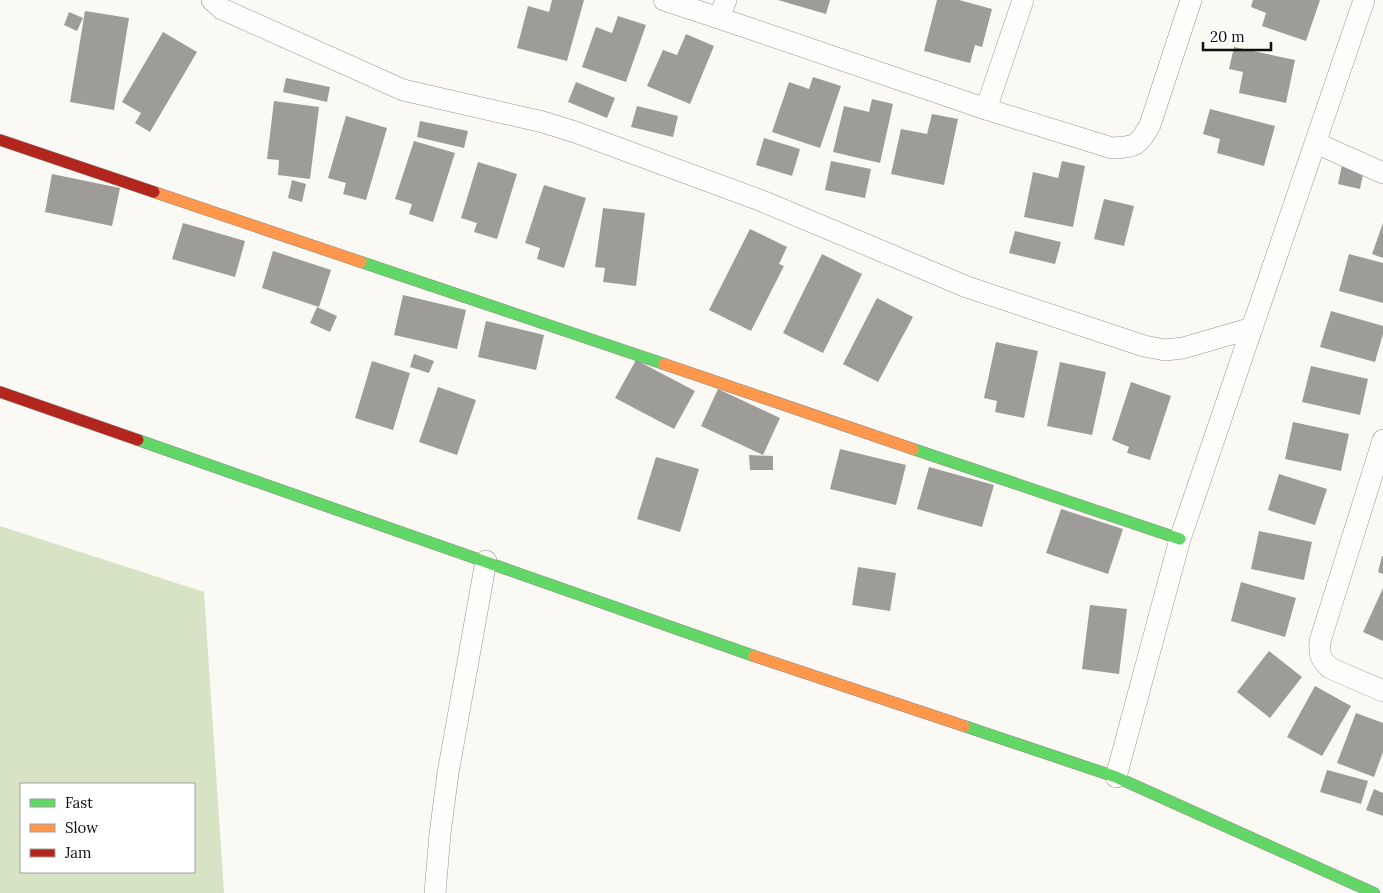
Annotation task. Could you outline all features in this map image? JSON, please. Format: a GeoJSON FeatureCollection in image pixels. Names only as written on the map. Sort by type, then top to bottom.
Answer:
{"type":"FeatureCollection","features":[{"type":"Feature","properties":{"kind":"main road"},"geometry":{"type":"LineString","coordinates":[[0,140],[1180,538]]}},
{"type":"Feature","properties":{"kind":"main road"},"geometry":{"type":"LineString","coordinates":[[0,392],[789,668],[1116,777],[1374,893]]}},
{"type":"Feature","properties":{"kind":"street"},"geometry":{"type":"LineString","coordinates":[[212,0],[222,8],[403,90],[543,122],[575,132],[762,201],[967,287],[1144,346],[1165,350],[1183,348],[1252,328]]}},
{"type":"Feature","properties":{"kind":"street"},"geometry":{"type":"LineString","coordinates":[[664,0],[722,9],[986,109],[1112,148],[1132,147],[1142,140],[1150,125],[1191,0]]}},
{"type":"Feature","properties":{"kind":"street"},"geometry":{"type":"LineString","coordinates":[[986,109],[1023,0]]}},
{"type":"Feature","properties":{"kind":"street"},"geometry":{"type":"LineString","coordinates":[[1116,777],[1180,538],[1364,0]]}},
{"type":"Feature","properties":{"kind":"street"},"geometry":{"type":"LineString","coordinates":[[1316,143],[1383,173]]}},
{"type":"Feature","properties":{"kind":"street"},"geometry":{"type":"LineString","coordinates":[[1383,440],[1320,641],[1319,652],[1323,662],[1330,668],[1383,691]]}},
{"type":"Feature","properties":{"kind":"street"},"geometry":{"type":"LineString","coordinates":[[435,893],[448,773],[486,561]]}},
{"type":"Feature","properties":{"kind":"green space"},"geometry":{"type":"Polygon","coordinates":[[[0,526],[204,592],[224,893],[0,893],[0,526]]]}},
{"type":"Feature","properties":{"kind":"building"},"geometry":{"type":"Polygon","coordinates":[[[552,0],[584,0],[567,61],[517,48],[528,6],[549,12],[552,0]]]}},
{"type":"Feature","properties":{"kind":"building"},"geometry":{"type":"Polygon","coordinates":[[[778,0],[830,0],[826,14],[778,0]]]}},
{"type":"Feature","properties":{"kind":"building"},"geometry":{"type":"Polygon","coordinates":[[[937,0],[959,0],[992,9],[982,47],[975,45],[970,63],[924,51],[937,0]]]}},
{"type":"Feature","properties":{"kind":"building"},"geometry":{"type":"Polygon","coordinates":[[[1253,0],[1320,0],[1306,41],[1262,26],[1266,13],[1251,7],[1253,0]]]}},
{"type":"Feature","properties":{"kind":"building"},"geometry":{"type":"Polygon","coordinates":[[[85,11],[129,18],[114,110],[70,102],[85,11]]]}},
{"type":"Feature","properties":{"kind":"building"},"geometry":{"type":"Polygon","coordinates":[[[69,12],[83,18],[77,31],[64,25],[69,12]]]}},
{"type":"Feature","properties":{"kind":"building"},"geometry":{"type":"Polygon","coordinates":[[[618,16],[646,25],[626,82],[582,67],[596,27],[612,33],[618,16]]]}},
{"type":"Feature","properties":{"kind":"building"},"geometry":{"type":"Polygon","coordinates":[[[163,32],[197,52],[150,132],[135,123],[141,113],[122,102],[163,32]]]}},
{"type":"Feature","properties":{"kind":"building"},"geometry":{"type":"Polygon","coordinates":[[[686,34],[714,46],[690,104],[647,86],[663,50],[677,55],[686,34]]]}},
{"type":"Feature","properties":{"kind":"building"},"geometry":{"type":"Polygon","coordinates":[[[1234,47],[1295,60],[1286,103],[1239,93],[1243,72],[1229,69],[1234,47]]]}},
{"type":"Feature","properties":{"kind":"building"},"geometry":{"type":"Polygon","coordinates":[[[813,77],[841,86],[820,148],[772,132],[789,82],[809,89],[813,77]]]}},
{"type":"Feature","properties":{"kind":"building"},"geometry":{"type":"Polygon","coordinates":[[[286,78],[330,87],[327,102],[283,92],[286,78]]]}},
{"type":"Feature","properties":{"kind":"building"},"geometry":{"type":"Polygon","coordinates":[[[576,82],[615,98],[607,118],[568,102],[576,82]]]}},
{"type":"Feature","properties":{"kind":"building"},"geometry":{"type":"Polygon","coordinates":[[[872,99],[893,104],[880,163],[833,152],[844,106],[869,112],[872,99]]]}},
{"type":"Feature","properties":{"kind":"building"},"geometry":{"type":"Polygon","coordinates":[[[274,101],[319,107],[310,179],[278,175],[279,160],[267,159],[274,101]]]}},
{"type":"Feature","properties":{"kind":"building"},"geometry":{"type":"Polygon","coordinates":[[[637,106],[678,116],[673,137],[631,127],[637,106]]]}},
{"type":"Feature","properties":{"kind":"building"},"geometry":{"type":"Polygon","coordinates":[[[1210,109],[1275,126],[1264,166],[1217,153],[1220,139],[1203,134],[1210,109]]]}},
{"type":"Feature","properties":{"kind":"building"},"geometry":{"type":"Polygon","coordinates":[[[932,114],[958,119],[944,185],[891,174],[901,129],[927,134],[932,114]]]}},
{"type":"Feature","properties":{"kind":"building"},"geometry":{"type":"Polygon","coordinates":[[[346,116],[387,128],[366,200],[343,194],[346,183],[328,178],[346,116]]]}},
{"type":"Feature","properties":{"kind":"building"},"geometry":{"type":"Polygon","coordinates":[[[420,121],[468,131],[464,148],[417,137],[420,121]]]}},
{"type":"Feature","properties":{"kind":"building"},"geometry":{"type":"Polygon","coordinates":[[[764,138],[800,149],[792,176],[756,165],[764,138]]]}},
{"type":"Feature","properties":{"kind":"building"},"geometry":{"type":"Polygon","coordinates":[[[414,141],[455,153],[433,222],[409,214],[412,204],[395,199],[414,141]]]}},
{"type":"Feature","properties":{"kind":"building"},"geometry":{"type":"Polygon","coordinates":[[[831,161],[871,169],[865,198],[825,190],[831,161]]]}},
{"type":"Feature","properties":{"kind":"building"},"geometry":{"type":"Polygon","coordinates":[[[1062,161],[1085,166],[1073,227],[1024,217],[1033,172],[1058,178],[1062,161]]]}},
{"type":"Feature","properties":{"kind":"building"},"geometry":{"type":"Polygon","coordinates":[[[478,162],[517,174],[497,239],[474,232],[477,223],[461,218],[478,162]]]}},
{"type":"Feature","properties":{"kind":"building"},"geometry":{"type":"Polygon","coordinates":[[[1342,165],[1364,170],[1360,189],[1338,184],[1342,165]]]}},
{"type":"Feature","properties":{"kind":"building"},"geometry":{"type":"Polygon","coordinates":[[[52,174],[120,188],[112,226],[45,212],[52,174]]]}},
{"type":"Feature","properties":{"kind":"building"},"geometry":{"type":"Polygon","coordinates":[[[292,180],[306,184],[302,202],[288,198],[292,180]]]}},
{"type":"Feature","properties":{"kind":"building"},"geometry":{"type":"Polygon","coordinates":[[[544,185],[586,198],[564,268],[537,259],[540,248],[525,243],[544,185]]]}},
{"type":"Feature","properties":{"kind":"building"},"geometry":{"type":"Polygon","coordinates":[[[1104,199],[1134,206],[1124,246],[1094,239],[1104,199]]]}},
{"type":"Feature","properties":{"kind":"building"},"geometry":{"type":"Polygon","coordinates":[[[603,208],[645,213],[636,286],[603,282],[605,268],[595,267],[603,208]]]}},
{"type":"Feature","properties":{"kind":"building"},"geometry":{"type":"Polygon","coordinates":[[[183,223],[245,241],[235,277],[172,259],[183,223]]]}},
{"type":"Feature","properties":{"kind":"building"},"geometry":{"type":"Polygon","coordinates":[[[1383,223],[1383,258],[1372,254],[1383,223]]]}},
{"type":"Feature","properties":{"kind":"building"},"geometry":{"type":"Polygon","coordinates":[[[750,229],[787,247],[779,264],[784,266],[751,331],[709,310],[750,229]]]}},
{"type":"Feature","properties":{"kind":"building"},"geometry":{"type":"Polygon","coordinates":[[[1015,231],[1061,242],[1055,264],[1009,253],[1015,231]]]}},
{"type":"Feature","properties":{"kind":"building"},"geometry":{"type":"Polygon","coordinates":[[[273,251],[331,270],[319,307],[262,288],[273,251]]]}},
{"type":"Feature","properties":{"kind":"building"},"geometry":{"type":"Polygon","coordinates":[[[822,254],[862,274],[823,353],[783,333],[822,254]]]}},
{"type":"Feature","properties":{"kind":"building"},"geometry":{"type":"Polygon","coordinates":[[[1349,254],[1383,263],[1383,303],[1339,291],[1349,254]]]}},
{"type":"Feature","properties":{"kind":"building"},"geometry":{"type":"Polygon","coordinates":[[[403,295],[466,310],[457,349],[394,335],[403,295]]]}},
{"type":"Feature","properties":{"kind":"building"},"geometry":{"type":"Polygon","coordinates":[[[877,298],[913,317],[878,382],[843,364],[877,298]]]}},
{"type":"Feature","properties":{"kind":"building"},"geometry":{"type":"Polygon","coordinates":[[[317,307],[337,316],[330,332],[310,323],[317,307]]]}},
{"type":"Feature","properties":{"kind":"building"},"geometry":{"type":"Polygon","coordinates":[[[1331,311],[1383,326],[1383,334],[1375,362],[1320,347],[1331,311]]]}},
{"type":"Feature","properties":{"kind":"building"},"geometry":{"type":"Polygon","coordinates":[[[486,321],[544,335],[536,370],[478,357],[486,321]]]}},
{"type":"Feature","properties":{"kind":"building"},"geometry":{"type":"Polygon","coordinates":[[[996,342],[1038,351],[1024,418],[995,412],[997,401],[984,398],[996,342]]]}},
{"type":"Feature","properties":{"kind":"building"},"geometry":{"type":"Polygon","coordinates":[[[414,354],[434,361],[429,373],[410,367],[414,354]]]}},
{"type":"Feature","properties":{"kind":"building"},"geometry":{"type":"Polygon","coordinates":[[[636,360],[695,391],[674,429],[615,398],[636,360]]]}},
{"type":"Feature","properties":{"kind":"building"},"geometry":{"type":"Polygon","coordinates":[[[372,361],[410,373],[393,430],[355,418],[372,361]]]}},
{"type":"Feature","properties":{"kind":"building"},"geometry":{"type":"Polygon","coordinates":[[[1060,362],[1106,372],[1092,435],[1047,426],[1060,362]]]}},
{"type":"Feature","properties":{"kind":"building"},"geometry":{"type":"Polygon","coordinates":[[[1311,366],[1368,379],[1360,415],[1302,402],[1311,366]]]}},
{"type":"Feature","properties":{"kind":"building"},"geometry":{"type":"Polygon","coordinates":[[[1131,382],[1171,396],[1150,460],[1127,453],[1129,447],[1112,440],[1131,382]]]}},
{"type":"Feature","properties":{"kind":"building"},"geometry":{"type":"Polygon","coordinates":[[[438,387],[476,400],[457,455],[419,442],[438,387]]]}},
{"type":"Feature","properties":{"kind":"building"},"geometry":{"type":"Polygon","coordinates":[[[718,389],[780,418],[763,455],[701,426],[718,389]]]}},
{"type":"Feature","properties":{"kind":"building"},"geometry":{"type":"Polygon","coordinates":[[[1293,422],[1349,434],[1341,471],[1285,459],[1293,422]]]}},
{"type":"Feature","properties":{"kind":"building"},"geometry":{"type":"Polygon","coordinates":[[[840,449],[906,465],[896,505],[830,489],[840,449]]]}},
{"type":"Feature","properties":{"kind":"building"},"geometry":{"type":"Polygon","coordinates":[[[749,455],[773,456],[773,470],[750,470],[749,455]]]}},
{"type":"Feature","properties":{"kind":"building"},"geometry":{"type":"Polygon","coordinates":[[[656,457],[699,469],[680,532],[637,519],[656,457]]]}},
{"type":"Feature","properties":{"kind":"building"},"geometry":{"type":"Polygon","coordinates":[[[929,467],[994,485],[982,527],[917,509],[929,467]]]}},
{"type":"Feature","properties":{"kind":"building"},"geometry":{"type":"Polygon","coordinates":[[[1279,474],[1327,489],[1315,525],[1268,510],[1279,474]]]}},
{"type":"Feature","properties":{"kind":"building"},"geometry":{"type":"Polygon","coordinates":[[[1061,509],[1123,529],[1108,574],[1046,553],[1061,509]]]}},
{"type":"Feature","properties":{"kind":"building"},"geometry":{"type":"Polygon","coordinates":[[[1259,531],[1312,542],[1304,580],[1251,569],[1259,531]]]}},
{"type":"Feature","properties":{"kind":"building"},"geometry":{"type":"Polygon","coordinates":[[[1383,556],[1383,574],[1378,572],[1383,556]]]}},
{"type":"Feature","properties":{"kind":"building"},"geometry":{"type":"Polygon","coordinates":[[[858,567],[896,573],[890,611],[852,605],[858,567]]]}},
{"type":"Feature","properties":{"kind":"building"},"geometry":{"type":"Polygon","coordinates":[[[1241,582],[1296,598],[1285,637],[1231,621],[1241,582]]]}},
{"type":"Feature","properties":{"kind":"building"},"geometry":{"type":"Polygon","coordinates":[[[1383,588],[1383,641],[1363,632],[1383,588]]]}},
{"type":"Feature","properties":{"kind":"building"},"geometry":{"type":"Polygon","coordinates":[[[1090,605],[1127,609],[1119,674],[1082,669],[1090,605]]]}},
{"type":"Feature","properties":{"kind":"building"},"geometry":{"type":"Polygon","coordinates":[[[1269,651],[1302,677],[1270,718],[1237,692],[1269,651]]]}},
{"type":"Feature","properties":{"kind":"building"},"geometry":{"type":"Polygon","coordinates":[[[1315,686],[1351,706],[1322,756],[1287,737],[1315,686]]]}},
{"type":"Feature","properties":{"kind":"building"},"geometry":{"type":"Polygon","coordinates":[[[1356,713],[1383,723],[1383,752],[1374,777],[1337,763],[1356,713]]]}},
{"type":"Feature","properties":{"kind":"building"},"geometry":{"type":"Polygon","coordinates":[[[1327,770],[1368,781],[1361,804],[1320,792],[1327,770]]]}},
{"type":"Feature","properties":{"kind":"building"},"geometry":{"type":"Polygon","coordinates":[[[1374,789],[1383,793],[1383,816],[1366,810],[1374,789]]]}},
{"type":"Feature","properties":{"kind":"traffic: fast"},"geometry":{"type":"LineString","coordinates":[[361,262],[664,364]]}},
{"type":"Feature","properties":{"kind":"traffic: fast"},"geometry":{"type":"LineString","coordinates":[[138,440],[754,656]]}},
{"type":"Feature","properties":{"kind":"traffic: fast"},"geometry":{"type":"LineString","coordinates":[[913,449],[1180,539]]}},
{"type":"Feature","properties":{"kind":"traffic: fast"},"geometry":{"type":"LineString","coordinates":[[964,726],[1116,777],[1374,893]]}},
{"type":"Feature","properties":{"kind":"traffic: slow"},"geometry":{"type":"LineString","coordinates":[[154,192],[361,262]]}},
{"type":"Feature","properties":{"kind":"traffic: slow"},"geometry":{"type":"LineString","coordinates":[[664,364],[913,449]]}},
{"type":"Feature","properties":{"kind":"traffic: slow"},"geometry":{"type":"LineString","coordinates":[[754,656],[964,726]]}},
{"type":"Feature","properties":{"kind":"traffic: jam"},"geometry":{"type":"LineString","coordinates":[[0,140],[154,192]]}},
{"type":"Feature","properties":{"kind":"traffic: jam"},"geometry":{"type":"LineString","coordinates":[[0,392],[138,440]]}}]}
